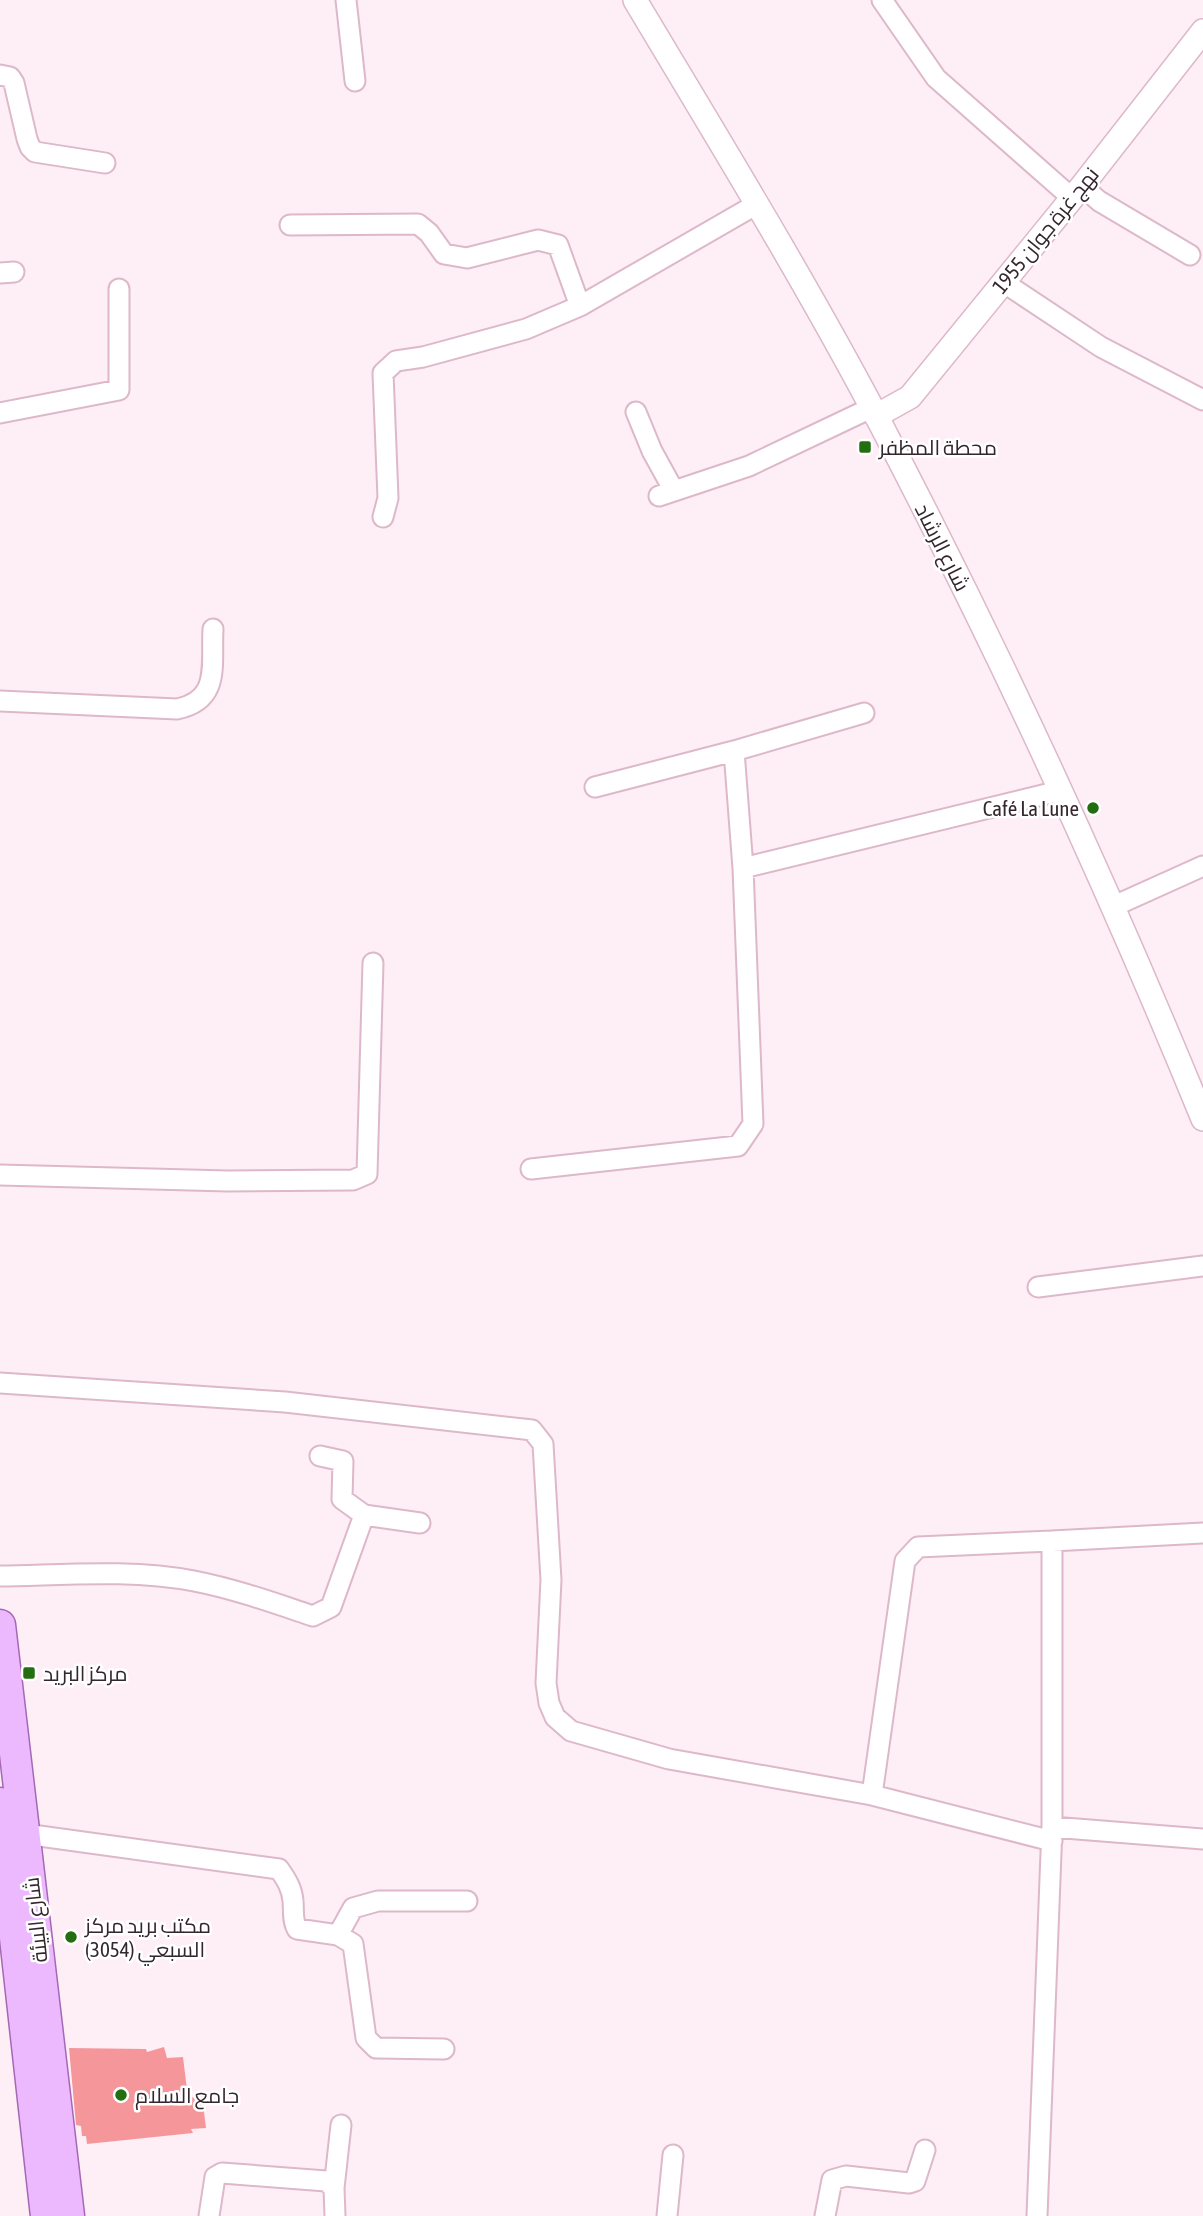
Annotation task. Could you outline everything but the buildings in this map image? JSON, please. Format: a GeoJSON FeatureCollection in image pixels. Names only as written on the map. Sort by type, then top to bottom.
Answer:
{"type":"FeatureCollection","features":[{"type":"Feature","properties":{"kind":"main road","name":"شارع البيئة"},"geometry":{"type":"LineString","coordinates":[[0,1625],[69,2216]]}},
{"type":"Feature","properties":{"kind":"main road","name":"شارع البيئة"},"geometry":{"type":"LineString","coordinates":[[0,1806],[46,2216]]}},
{"type":"Feature","properties":{"kind":"street"},"geometry":{"type":"LineString","coordinates":[[346,0],[355,82]]}},
{"type":"Feature","properties":{"kind":"street","name":"شارع الرشاد"},"geometry":{"type":"LineString","coordinates":[[635,0],[757,204],[874,412],[1001,662],[1112,907],[1203,1119]]}},
{"type":"Feature","properties":{"kind":"street"},"geometry":{"type":"LineString","coordinates":[[882,0],[936,78],[1077,192],[1099,201],[1190,255]]}},
{"type":"Feature","properties":{"kind":"street","name":"نهج غرة جوان 1955"},"geometry":{"type":"LineString","coordinates":[[874,412],[910,397],[1077,192],[1203,31]]}},
{"type":"Feature","properties":{"kind":"street"},"geometry":{"type":"LineString","coordinates":[[0,75],[10,77],[15,83],[27,139],[35,152],[106,163]]}},
{"type":"Feature","properties":{"kind":"street"},"geometry":{"type":"LineString","coordinates":[[383,517],[388,498],[383,373],[396,361],[423,357],[526,329],[580,306],[757,204]]}},
{"type":"Feature","properties":{"kind":"street"},"geometry":{"type":"LineString","coordinates":[[290,225],[418,224],[429,233],[444,254],[467,258],[538,240],[558,245],[580,306]]}},
{"type":"Feature","properties":{"kind":"street"},"geometry":{"type":"LineString","coordinates":[[1003,282],[1101,347],[1203,400]]}},
{"type":"Feature","properties":{"kind":"street"},"geometry":{"type":"LineString","coordinates":[[0,413],[119,390],[119,289]]}},
{"type":"Feature","properties":{"kind":"street"},"geometry":{"type":"LineString","coordinates":[[636,412],[666,493],[748,466],[874,412]]}},
{"type":"Feature","properties":{"kind":"street"},"geometry":{"type":"LineString","coordinates":[[0,701],[177,709],[196,704],[204,697],[210,684],[213,629]]}},
{"type":"Feature","properties":{"kind":"street"},"geometry":{"type":"LineString","coordinates":[[595,787],[734,751],[864,713]]}},
{"type":"Feature","properties":{"kind":"street"},"geometry":{"type":"LineString","coordinates":[[531,1170],[738,1146],[753,1124],[743,868],[734,751]]}},
{"type":"Feature","properties":{"kind":"street"},"geometry":{"type":"LineString","coordinates":[[743,868],[1059,791]]}},
{"type":"Feature","properties":{"kind":"street"},"geometry":{"type":"LineString","coordinates":[[1112,907],[1203,866]]}},
{"type":"Feature","properties":{"kind":"street"},"geometry":{"type":"LineString","coordinates":[[0,1175],[242,1181],[353,1180],[367,1174],[373,963]]}},
{"type":"Feature","properties":{"kind":"street"},"geometry":{"type":"LineString","coordinates":[[1038,1287],[1203,1266]]}},
{"type":"Feature","properties":{"kind":"street"},"geometry":{"type":"LineString","coordinates":[[0,1383],[285,1402],[532,1430],[543,1444],[551,1580],[546,1683],[548,1703],[555,1717],[571,1731],[669,1759],[872,1794],[1052,1834],[1203,1839]]}},
{"type":"Feature","properties":{"kind":"street"},"geometry":{"type":"LineString","coordinates":[[320,1456],[343,1461],[342,1499],[364,1515],[419,1523]]}},
{"type":"Feature","properties":{"kind":"street"},"geometry":{"type":"LineString","coordinates":[[0,1576],[130,1574],[192,1581],[251,1594],[313,1616],[331,1607],[364,1515]]}},
{"type":"Feature","properties":{"kind":"street"},"geometry":{"type":"LineString","coordinates":[[872,1794],[905,1561],[918,1547],[1203,1533]]}},
{"type":"Feature","properties":{"kind":"street"},"geometry":{"type":"LineString","coordinates":[[1037,2216],[1052,1834],[1052,1541]]}},
{"type":"Feature","properties":{"kind":"street"},"geometry":{"type":"LineString","coordinates":[[25,1834],[279,1869],[289,1883],[293,1900],[293,1924],[297,1929],[338,1935],[353,1944],[366,2038],[376,2048],[444,2049]]}},
{"type":"Feature","properties":{"kind":"street"},"geometry":{"type":"LineString","coordinates":[[338,1935],[353,1909],[378,1900],[467,1901]]}},
{"type":"Feature","properties":{"kind":"street"},"geometry":{"type":"LineString","coordinates":[[335,2216],[334,2188],[341,2125]]}},
{"type":"Feature","properties":{"kind":"street"},"geometry":{"type":"LineString","coordinates":[[825,2216],[832,2180],[846,2176],[909,2183],[915,2181],[925,2150]]}},
{"type":"Feature","properties":{"kind":"street"},"geometry":{"type":"LineString","coordinates":[[667,2216],[673,2155]]}},
{"type":"Feature","properties":{"kind":"street"},"geometry":{"type":"LineString","coordinates":[[209,2216],[215,2177],[222,2172],[326,2181],[334,2188]]}},
{"type":"Feature","properties":{"kind":"place","name":"محطة المظفر"},"geometry":{"type":"Point","coordinates":[865,447]}},
{"type":"Feature","properties":{"kind":"place","name":"Café La Lune"},"geometry":{"type":"Point","coordinates":[1093,808]}},
{"type":"Feature","properties":{"kind":"place","name":"مركز البريد"},"geometry":{"type":"Point","coordinates":[29,1673]}},
{"type":"Feature","properties":{"kind":"place","name":"مكتب بريد مركز السبعي (3054)"},"geometry":{"type":"Point","coordinates":[71,1937]}},
{"type":"Feature","properties":{"kind":"place","name":"جامع السلام"},"geometry":{"type":"Point","coordinates":[121,2095]}}]}
